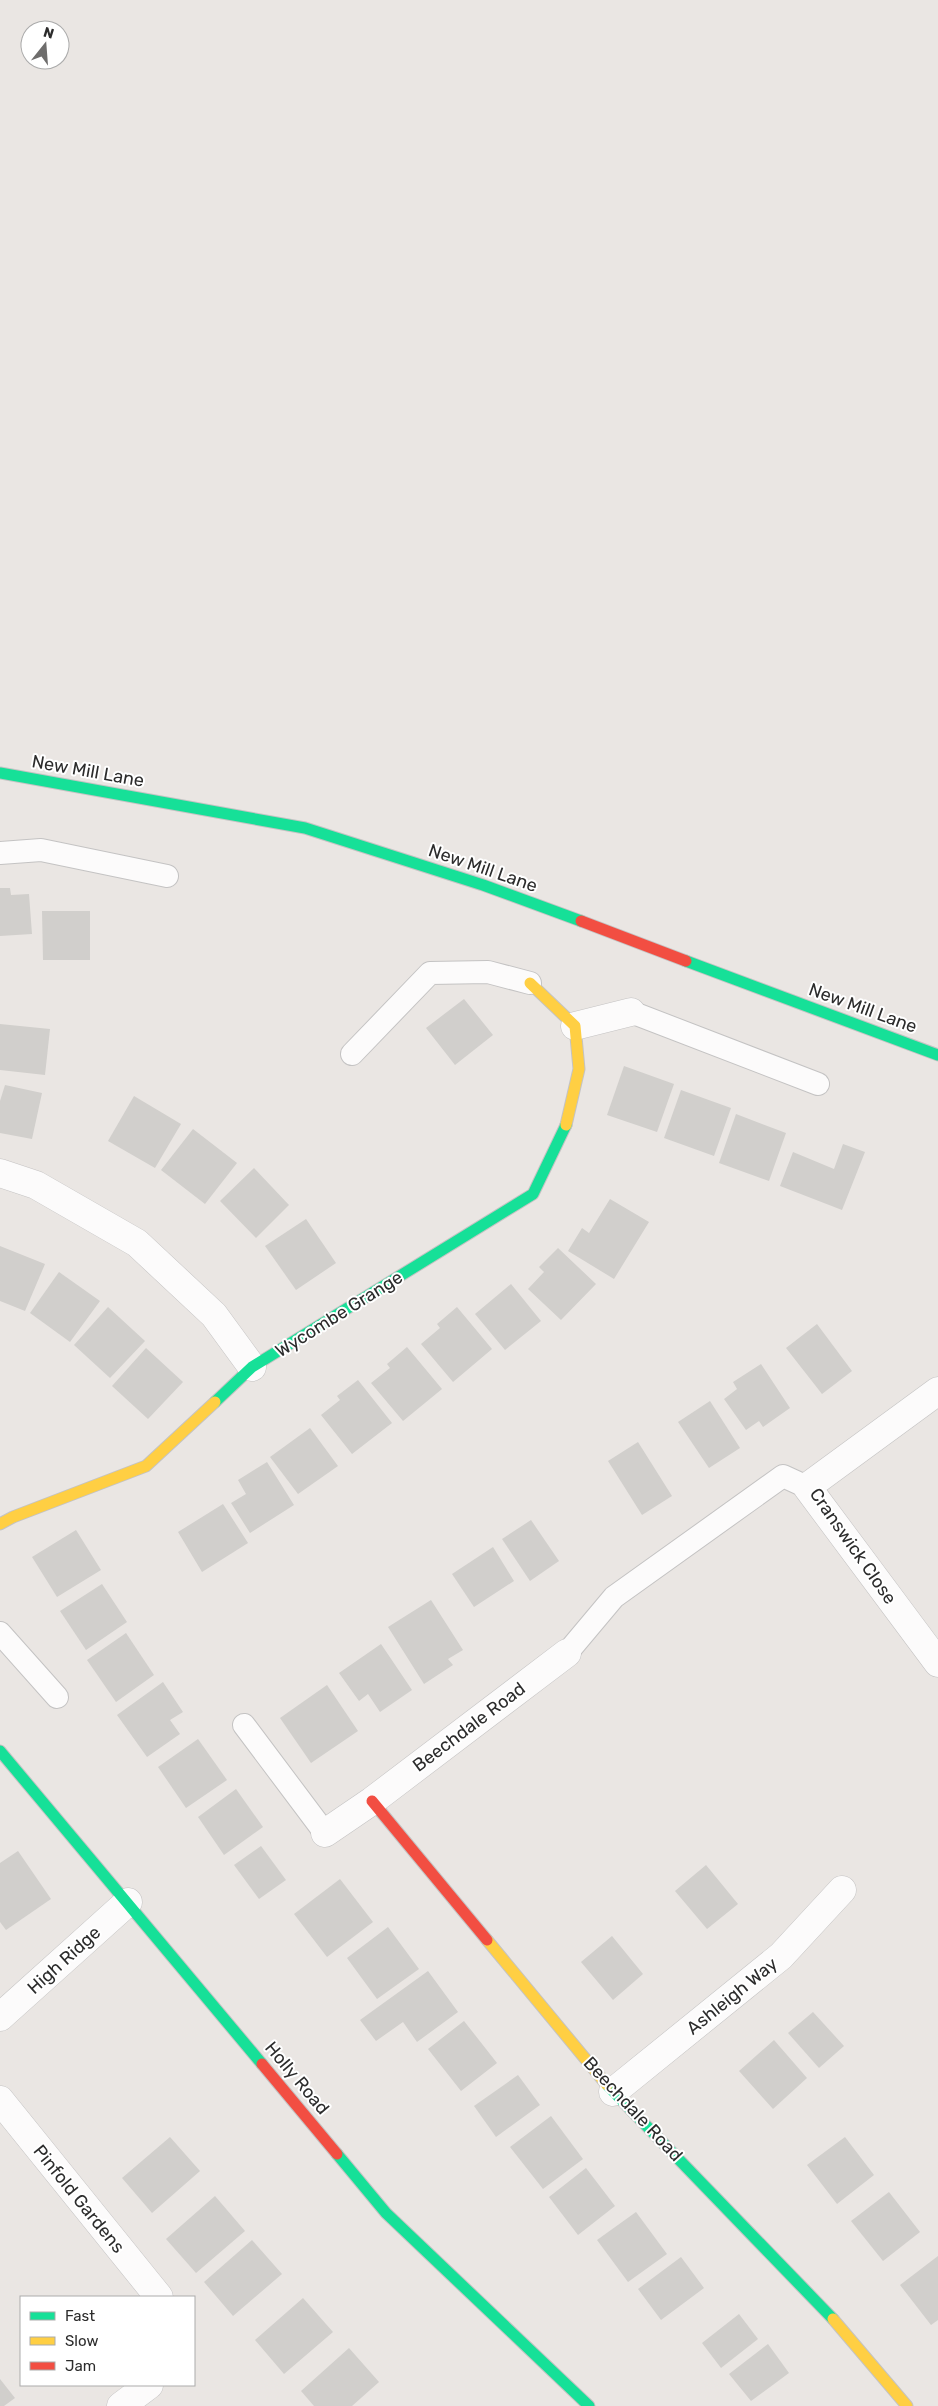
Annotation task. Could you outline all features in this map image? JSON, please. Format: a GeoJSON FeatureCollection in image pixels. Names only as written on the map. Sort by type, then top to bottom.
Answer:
{"type":"FeatureCollection","features":[{"type":"Feature","properties":{"kind":"street","name":"New Mill Lane"},"geometry":{"type":"LineString","coordinates":[[0,773],[305,828],[483,885],[938,1055]]}},
{"type":"Feature","properties":{"kind":"street"},"geometry":{"type":"LineString","coordinates":[[530,983],[576,1026],[631,1012]]}},
{"type":"Feature","properties":{"kind":"street","name":"Wycombe Grange"},"geometry":{"type":"LineString","coordinates":[[0,1524],[13,1517],[146,1466],[252,1368],[533,1194],[566,1127],[579,1068],[576,1026]]}},
{"type":"Feature","properties":{"kind":"street"},"geometry":{"type":"LineString","coordinates":[[0,1173],[36,1185],[137,1243],[214,1315],[252,1368]]}},
{"type":"Feature","properties":{"kind":"street","name":"Cranswick Close"},"geometry":{"type":"LineString","coordinates":[[938,1391],[807,1487],[938,1663]]}},
{"type":"Feature","properties":{"kind":"street","name":"Beechdale Road"},"geometry":{"type":"LineString","coordinates":[[325,1833],[372,1801],[567,1653]]}},
{"type":"Feature","properties":{"kind":"street","name":"Holly Road"},"geometry":{"type":"LineString","coordinates":[[0,1751],[386,2213],[589,2406]]}},
{"type":"Feature","properties":{"kind":"street","name":"Beechdale Road"},"geometry":{"type":"LineString","coordinates":[[372,1801],[613,2092],[826,2311],[907,2406]]}},
{"type":"Feature","properties":{"kind":"street","name":"Ashleigh Way"},"geometry":{"type":"LineString","coordinates":[[613,2092],[781,1956],[842,1890]]}},
{"type":"Feature","properties":{"kind":"street","name":"High Ridge"},"geometry":{"type":"LineString","coordinates":[[0,2017],[128,1902]]}},
{"type":"Feature","properties":{"kind":"street","name":"Pinfold Gardens"},"geometry":{"type":"LineString","coordinates":[[0,2100],[158,2296]]}},
{"type":"Feature","properties":{"kind":"street"},"geometry":{"type":"LineString","coordinates":[[121,2406],[149,2386]]}},
{"type":"Feature","properties":{"kind":"lane"},"geometry":{"type":"LineString","coordinates":[[0,853],[41,850],[167,876]]}},
{"type":"Feature","properties":{"kind":"lane"},"geometry":{"type":"LineString","coordinates":[[352,1054],[430,973],[488,972],[530,983]]}},
{"type":"Feature","properties":{"kind":"lane"},"geometry":{"type":"LineString","coordinates":[[631,1012],[818,1084]]}},
{"type":"Feature","properties":{"kind":"lane"},"geometry":{"type":"LineString","coordinates":[[567,1653],[614,1597],[783,1476],[807,1487]]}},
{"type":"Feature","properties":{"kind":"lane"},"geometry":{"type":"LineString","coordinates":[[0,1633],[57,1698]]}},
{"type":"Feature","properties":{"kind":"lane"},"geometry":{"type":"LineString","coordinates":[[244,1725],[325,1833]]}},
{"type":"Feature","properties":{"kind":"building"},"geometry":{"type":"Polygon","coordinates":[[[0,888],[10,888],[11,895],[29,894],[32,934],[0,936],[0,888]]]}},
{"type":"Feature","properties":{"kind":"building"},"geometry":{"type":"Polygon","coordinates":[[[42,911],[90,911],[90,960],[43,960],[42,911]]]}},
{"type":"Feature","properties":{"kind":"building"},"geometry":{"type":"Polygon","coordinates":[[[464,999],[493,1035],[455,1065],[426,1028],[464,999]]]}},
{"type":"Feature","properties":{"kind":"building"},"geometry":{"type":"Polygon","coordinates":[[[0,1024],[50,1029],[45,1075],[0,1070],[0,1024]]]}},
{"type":"Feature","properties":{"kind":"building"},"geometry":{"type":"Polygon","coordinates":[[[624,1066],[674,1084],[657,1132],[607,1115],[624,1066]]]}},
{"type":"Feature","properties":{"kind":"building"},"geometry":{"type":"Polygon","coordinates":[[[5,1085],[42,1093],[32,1139],[0,1133],[0,1101],[5,1085]]]}},
{"type":"Feature","properties":{"kind":"building"},"geometry":{"type":"Polygon","coordinates":[[[681,1090],[731,1108],[714,1156],[664,1138],[681,1090]]]}},
{"type":"Feature","properties":{"kind":"building"},"geometry":{"type":"Polygon","coordinates":[[[134,1096],[181,1124],[155,1168],[108,1141],[134,1096]]]}},
{"type":"Feature","properties":{"kind":"building"},"geometry":{"type":"Polygon","coordinates":[[[736,1114],[786,1133],[769,1181],[719,1163],[736,1114]]]}},
{"type":"Feature","properties":{"kind":"building"},"geometry":{"type":"Polygon","coordinates":[[[193,1129],[237,1163],[205,1204],[161,1170],[193,1129]]]}},
{"type":"Feature","properties":{"kind":"building"},"geometry":{"type":"Polygon","coordinates":[[[843,1144],[865,1152],[842,1210],[780,1186],[793,1152],[834,1169],[843,1144]]]}},
{"type":"Feature","properties":{"kind":"building"},"geometry":{"type":"Polygon","coordinates":[[[254,1168],[289,1205],[256,1238],[220,1201],[254,1168]]]}},
{"type":"Feature","properties":{"kind":"building"},"geometry":{"type":"Polygon","coordinates":[[[610,1199],[649,1222],[614,1279],[568,1251],[582,1228],[589,1233],[610,1199]]]}},
{"type":"Feature","properties":{"kind":"building"},"geometry":{"type":"Polygon","coordinates":[[[306,1219],[336,1263],[296,1290],[265,1246],[306,1219]]]}},
{"type":"Feature","properties":{"kind":"building"},"geometry":{"type":"Polygon","coordinates":[[[0,1246],[45,1264],[25,1311],[0,1301],[0,1246]]]}},
{"type":"Feature","properties":{"kind":"building"},"geometry":{"type":"Polygon","coordinates":[[[558,1248],[596,1284],[561,1320],[528,1289],[544,1272],[539,1267],[558,1248]]]}},
{"type":"Feature","properties":{"kind":"building"},"geometry":{"type":"Polygon","coordinates":[[[59,1272],[100,1301],[70,1342],[30,1313],[59,1272]]]}},
{"type":"Feature","properties":{"kind":"building"},"geometry":{"type":"Polygon","coordinates":[[[511,1284],[541,1321],[505,1350],[475,1314],[511,1284]]]}},
{"type":"Feature","properties":{"kind":"building"},"geometry":{"type":"Polygon","coordinates":[[[108,1307],[145,1341],[110,1378],[74,1345],[108,1307]]]}},
{"type":"Feature","properties":{"kind":"building"},"geometry":{"type":"Polygon","coordinates":[[[457,1307],[492,1349],[453,1382],[421,1344],[440,1328],[437,1324],[457,1307]]]}},
{"type":"Feature","properties":{"kind":"building"},"geometry":{"type":"Polygon","coordinates":[[[817,1324],[852,1371],[822,1394],[786,1348],[817,1324]]]}},
{"type":"Feature","properties":{"kind":"building"},"geometry":{"type":"Polygon","coordinates":[[[407,1347],[442,1389],[403,1421],[371,1383],[390,1368],[387,1364],[407,1347]]]}},
{"type":"Feature","properties":{"kind":"building"},"geometry":{"type":"Polygon","coordinates":[[[146,1348],[183,1382],[148,1419],[112,1386],[146,1348]]]}},
{"type":"Feature","properties":{"kind":"building"},"geometry":{"type":"Polygon","coordinates":[[[761,1364],[790,1408],[763,1427],[759,1421],[746,1430],[724,1399],[737,1389],[733,1382],[761,1364]]]}},
{"type":"Feature","properties":{"kind":"building"},"geometry":{"type":"Polygon","coordinates":[[[358,1380],[392,1423],[352,1454],[321,1415],[340,1400],[337,1396],[358,1380]]]}},
{"type":"Feature","properties":{"kind":"building"},"geometry":{"type":"Polygon","coordinates":[[[710,1401],[740,1448],[709,1468],[678,1422],[710,1401]]]}},
{"type":"Feature","properties":{"kind":"building"},"geometry":{"type":"Polygon","coordinates":[[[310,1428],[338,1466],[298,1494],[270,1457],[310,1428]]]}},
{"type":"Feature","properties":{"kind":"building"},"geometry":{"type":"Polygon","coordinates":[[[638,1442],[672,1496],[642,1515],[608,1461],[638,1442]]]}},
{"type":"Feature","properties":{"kind":"building"},"geometry":{"type":"Polygon","coordinates":[[[267,1462],[294,1505],[250,1533],[231,1503],[246,1494],[238,1480],[267,1462]]]}},
{"type":"Feature","properties":{"kind":"building"},"geometry":{"type":"Polygon","coordinates":[[[223,1504],[248,1543],[202,1572],[178,1532],[223,1504]]]}},
{"type":"Feature","properties":{"kind":"building"},"geometry":{"type":"Polygon","coordinates":[[[531,1520],[559,1561],[530,1581],[502,1539],[531,1520]]]}},
{"type":"Feature","properties":{"kind":"building"},"geometry":{"type":"Polygon","coordinates":[[[76,1530],[101,1570],[57,1597],[32,1557],[76,1530]]]}},
{"type":"Feature","properties":{"kind":"building"},"geometry":{"type":"Polygon","coordinates":[[[493,1547],[514,1581],[474,1607],[452,1574],[493,1547]]]}},
{"type":"Feature","properties":{"kind":"building"},"geometry":{"type":"Polygon","coordinates":[[[102,1584],[127,1622],[86,1650],[60,1611],[102,1584]]]}},
{"type":"Feature","properties":{"kind":"building"},"geometry":{"type":"Polygon","coordinates":[[[431,1600],[463,1650],[448,1659],[453,1665],[424,1684],[388,1627],[431,1600]]]}},
{"type":"Feature","properties":{"kind":"building"},"geometry":{"type":"Polygon","coordinates":[[[126,1633],[154,1675],[116,1702],[87,1660],[126,1633]]]}},
{"type":"Feature","properties":{"kind":"building"},"geometry":{"type":"Polygon","coordinates":[[[381,1644],[412,1690],[380,1712],[368,1694],[359,1701],[339,1673],[381,1644]]]}},
{"type":"Feature","properties":{"kind":"building"},"geometry":{"type":"Polygon","coordinates":[[[163,1682],[183,1712],[170,1720],[180,1734],[147,1757],[117,1715],[163,1682]]]}},
{"type":"Feature","properties":{"kind":"building"},"geometry":{"type":"Polygon","coordinates":[[[327,1685],[358,1731],[311,1763],[280,1718],[327,1685]]]}},
{"type":"Feature","properties":{"kind":"building"},"geometry":{"type":"Polygon","coordinates":[[[198,1739],[227,1780],[186,1808],[158,1767],[198,1739]]]}},
{"type":"Feature","properties":{"kind":"building"},"geometry":{"type":"Polygon","coordinates":[[[236,1789],[263,1827],[224,1855],[198,1817],[236,1789]]]}},
{"type":"Feature","properties":{"kind":"building"},"geometry":{"type":"Polygon","coordinates":[[[261,1846],[286,1880],[259,1899],[234,1865],[261,1846]]]}},
{"type":"Feature","properties":{"kind":"building"},"geometry":{"type":"Polygon","coordinates":[[[18,1851],[51,1899],[6,1930],[0,1922],[0,1863],[18,1851]]]}},
{"type":"Feature","properties":{"kind":"building"},"geometry":{"type":"Polygon","coordinates":[[[706,1865],[738,1904],[707,1929],[675,1891],[706,1865]]]}},
{"type":"Feature","properties":{"kind":"building"},"geometry":{"type":"Polygon","coordinates":[[[340,1879],[373,1922],[327,1957],[294,1914],[340,1879]]]}},
{"type":"Feature","properties":{"kind":"building"},"geometry":{"type":"Polygon","coordinates":[[[388,1927],[419,1969],[377,1999],[347,1958],[388,1927]]]}},
{"type":"Feature","properties":{"kind":"building"},"geometry":{"type":"Polygon","coordinates":[[[612,1936],[643,1974],[613,2000],[581,1962],[612,1936]]]}},
{"type":"Feature","properties":{"kind":"building"},"geometry":{"type":"Polygon","coordinates":[[[428,1971],[458,2012],[417,2042],[403,2022],[376,2041],[360,2020],[428,1971]]]}},
{"type":"Feature","properties":{"kind":"building"},"geometry":{"type":"Polygon","coordinates":[[[813,2012],[844,2046],[819,2068],[788,2033],[813,2012]]]}},
{"type":"Feature","properties":{"kind":"building"},"geometry":{"type":"Polygon","coordinates":[[[464,2021],[497,2063],[461,2091],[428,2049],[464,2021]]]}},
{"type":"Feature","properties":{"kind":"building"},"geometry":{"type":"Polygon","coordinates":[[[774,2040],[807,2078],[773,2109],[739,2071],[774,2040]]]}},
{"type":"Feature","properties":{"kind":"building"},"geometry":{"type":"Polygon","coordinates":[[[518,2075],[540,2105],[496,2137],[474,2106],[518,2075]]]}},
{"type":"Feature","properties":{"kind":"building"},"geometry":{"type":"Polygon","coordinates":[[[551,2116],[583,2159],[543,2189],[510,2147],[551,2116]]]}},
{"type":"Feature","properties":{"kind":"building"},"geometry":{"type":"Polygon","coordinates":[[[170,2137],[200,2171],[152,2213],[122,2178],[170,2137]]]}},
{"type":"Feature","properties":{"kind":"building"},"geometry":{"type":"Polygon","coordinates":[[[845,2137],[874,2175],[837,2204],[807,2165],[845,2137]]]}},
{"type":"Feature","properties":{"kind":"building"},"geometry":{"type":"Polygon","coordinates":[[[586,2168],[615,2206],[578,2235],[549,2197],[586,2168]]]}},
{"type":"Feature","properties":{"kind":"building"},"geometry":{"type":"Polygon","coordinates":[[[889,2192],[920,2232],[883,2261],[851,2221],[889,2192]]]}},
{"type":"Feature","properties":{"kind":"building"},"geometry":{"type":"Polygon","coordinates":[[[215,2196],[245,2231],[196,2273],[166,2239],[215,2196]]]}},
{"type":"Feature","properties":{"kind":"building"},"geometry":{"type":"Polygon","coordinates":[[[636,2212],[667,2254],[628,2282],[597,2240],[636,2212]]]}},
{"type":"Feature","properties":{"kind":"building"},"geometry":{"type":"Polygon","coordinates":[[[252,2240],[282,2274],[233,2316],[204,2282],[252,2240]]]}},
{"type":"Feature","properties":{"kind":"building"},"geometry":{"type":"Polygon","coordinates":[[[938,2256],[938,2320],[931,2325],[900,2285],[938,2256]]]}},
{"type":"Feature","properties":{"kind":"building"},"geometry":{"type":"Polygon","coordinates":[[[681,2257],[704,2288],[661,2320],[638,2289],[681,2257]]]}},
{"type":"Feature","properties":{"kind":"building"},"geometry":{"type":"Polygon","coordinates":[[[303,2298],[333,2332],[284,2374],[255,2340],[303,2298]]]}},
{"type":"Feature","properties":{"kind":"building"},"geometry":{"type":"Polygon","coordinates":[[[739,2314],[758,2339],[721,2368],[702,2343],[739,2314]]]}},
{"type":"Feature","properties":{"kind":"building"},"geometry":{"type":"Polygon","coordinates":[[[768,2344],[789,2373],[751,2401],[729,2374],[768,2344]]]}},
{"type":"Feature","properties":{"kind":"building"},"geometry":{"type":"Polygon","coordinates":[[[349,2348],[379,2382],[352,2406],[314,2406],[301,2391],[349,2348]]]}},
{"type":"Feature","properties":{"kind":"building"},"geometry":{"type":"Polygon","coordinates":[[[0,2379],[15,2398],[4,2406],[0,2406],[0,2379]]]}},
{"type":"Feature","properties":{"kind":"traffic: fast"},"geometry":{"type":"LineString","coordinates":[[0,773],[305,828],[483,885],[581,921]]}},
{"type":"Feature","properties":{"kind":"traffic: fast"},"geometry":{"type":"LineString","coordinates":[[686,961],[938,1055]]}},
{"type":"Feature","properties":{"kind":"traffic: fast"},"geometry":{"type":"LineString","coordinates":[[215,1402],[252,1367],[533,1194],[566,1125]]}},
{"type":"Feature","properties":{"kind":"traffic: fast"},"geometry":{"type":"LineString","coordinates":[[0,1751],[262,2064]]}},
{"type":"Feature","properties":{"kind":"traffic: fast"},"geometry":{"type":"LineString","coordinates":[[607,2085],[833,2319]]}},
{"type":"Feature","properties":{"kind":"traffic: fast"},"geometry":{"type":"LineString","coordinates":[[337,2154],[386,2213],[589,2406]]}},
{"type":"Feature","properties":{"kind":"traffic: slow"},"geometry":{"type":"LineString","coordinates":[[530,983],[575,1026],[579,1069],[566,1125]]}},
{"type":"Feature","properties":{"kind":"traffic: slow"},"geometry":{"type":"LineString","coordinates":[[0,1524],[13,1517],[146,1466],[215,1402]]}},
{"type":"Feature","properties":{"kind":"traffic: slow"},"geometry":{"type":"LineString","coordinates":[[487,1940],[607,2085]]}},
{"type":"Feature","properties":{"kind":"traffic: slow"},"geometry":{"type":"LineString","coordinates":[[833,2319],[907,2406]]}},
{"type":"Feature","properties":{"kind":"traffic: jam"},"geometry":{"type":"LineString","coordinates":[[581,921],[686,961]]}},
{"type":"Feature","properties":{"kind":"traffic: jam"},"geometry":{"type":"LineString","coordinates":[[372,1801],[487,1940]]}},
{"type":"Feature","properties":{"kind":"traffic: jam"},"geometry":{"type":"LineString","coordinates":[[262,2064],[337,2154]]}}]}
